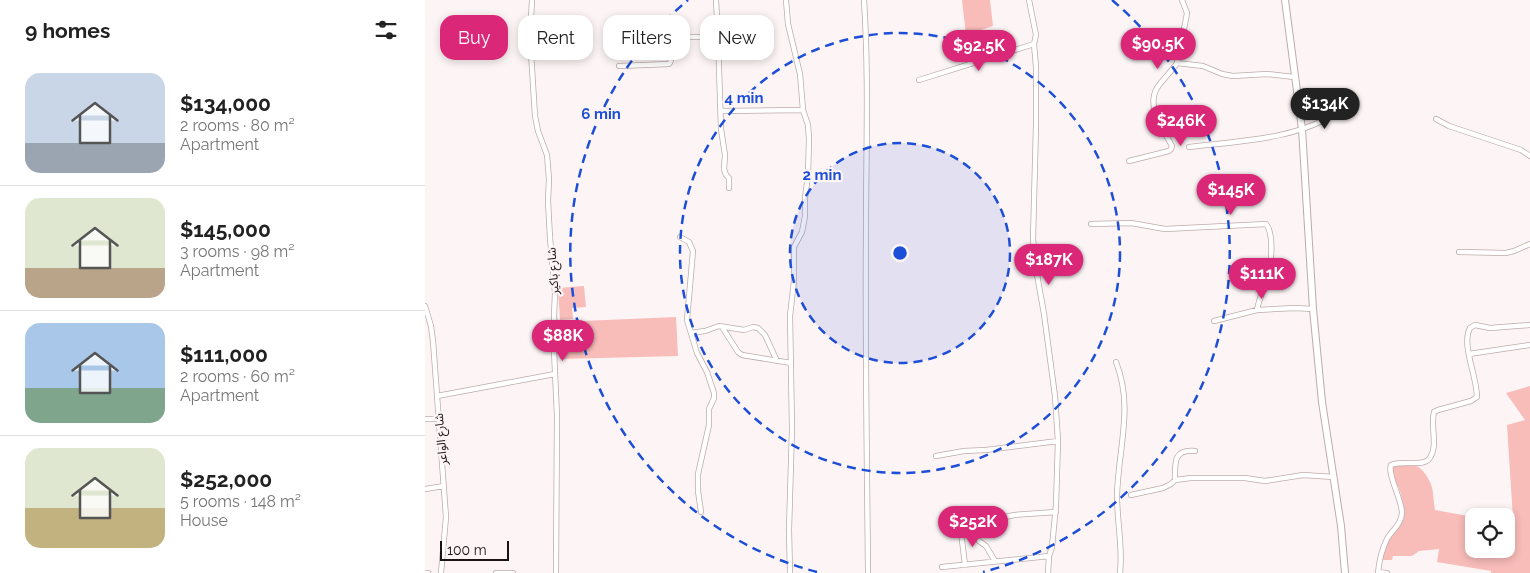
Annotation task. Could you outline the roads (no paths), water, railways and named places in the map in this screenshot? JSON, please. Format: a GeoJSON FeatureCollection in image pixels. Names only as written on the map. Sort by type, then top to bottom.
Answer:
{"type":"FeatureCollection","features":[{"type":"Feature","properties":{"kind":"street","name":"شارع باكير"},"geometry":{"type":"LineString","coordinates":[[531,0],[530,37],[535,116],[547,155],[550,238],[555,293],[556,343],[554,350],[554,374],[557,416],[556,573]]}},
{"type":"Feature","properties":{"kind":"street"},"geometry":{"type":"LineString","coordinates":[[717,0],[717,15]]}},
{"type":"Feature","properties":{"kind":"street"},"geometry":{"type":"LineString","coordinates":[[785,0],[788,24],[800,74],[803,110],[807,125],[808,175],[804,224],[794,251],[794,281],[789,328],[792,428],[789,530],[790,573]]}},
{"type":"Feature","properties":{"kind":"street"},"geometry":{"type":"LineString","coordinates":[[864,0],[867,140],[865,231],[868,573]]}},
{"type":"Feature","properties":{"kind":"street"},"geometry":{"type":"LineString","coordinates":[[1029,0],[1036,35],[1034,44],[1036,125],[1033,239],[1055,396],[1058,441],[1055,512],[1052,547],[1049,556],[1049,573]]}},
{"type":"Feature","properties":{"kind":"street"},"geometry":{"type":"LineString","coordinates":[[1129,160],[1169,151],[1172,146],[1156,116],[1153,104],[1157,89],[1177,63],[1187,19],[1182,0]]}},
{"type":"Feature","properties":{"kind":"street"},"geometry":{"type":"LineString","coordinates":[[1285,0],[1301,129],[1313,309],[1322,402],[1342,536],[1345,573]]}},
{"type":"Feature","properties":{"kind":"street"},"geometry":{"type":"LineString","coordinates":[[619,66],[669,64],[672,60],[671,43],[674,38],[700,37]]}},
{"type":"Feature","properties":{"kind":"street"},"geometry":{"type":"LineString","coordinates":[[919,80],[1034,44]]}},
{"type":"Feature","properties":{"kind":"street"},"geometry":{"type":"LineString","coordinates":[[719,60],[721,129],[725,155],[724,169],[725,175],[729,178],[729,188]]}},
{"type":"Feature","properties":{"kind":"street"},"geometry":{"type":"LineString","coordinates":[[1177,63],[1203,66],[1222,74],[1233,76],[1267,74],[1294,77]]}},
{"type":"Feature","properties":{"kind":"street"},"geometry":{"type":"LineString","coordinates":[[721,111],[803,110]]}},
{"type":"Feature","properties":{"kind":"street"},"geometry":{"type":"LineString","coordinates":[[1189,147],[1255,138],[1301,129],[1321,122],[1339,111]]}},
{"type":"Feature","properties":{"kind":"street"},"geometry":{"type":"LineString","coordinates":[[1436,119],[1449,126],[1521,150],[1530,156]]}},
{"type":"Feature","properties":{"kind":"street"},"geometry":{"type":"LineString","coordinates":[[1091,224],[1131,222],[1165,229],[1266,224],[1270,236],[1271,261],[1257,310]]}},
{"type":"Feature","properties":{"kind":"street"},"geometry":{"type":"LineString","coordinates":[[680,237],[689,242],[693,250],[686,315],[697,353],[707,372],[714,393],[709,410],[709,425],[698,474],[701,512]]}},
{"type":"Feature","properties":{"kind":"street"},"geometry":{"type":"LineString","coordinates":[[1459,252],[1506,253],[1530,244]]}},
{"type":"Feature","properties":{"kind":"street","name":"شارع الواعر"},"geometry":{"type":"LineString","coordinates":[[425,306],[433,341],[447,517],[441,573]]}},
{"type":"Feature","properties":{"kind":"street"},"geometry":{"type":"LineString","coordinates":[[1214,321],[1257,310],[1313,309]]}},
{"type":"Feature","properties":{"kind":"street"},"geometry":{"type":"LineString","coordinates":[[1387,573],[1378,572],[1387,538],[1400,522],[1402,516],[1402,509],[1389,468],[1398,462],[1422,463],[1427,461],[1433,450],[1434,412],[1471,401],[1477,397],[1467,342],[1467,333],[1472,326],[1496,328],[1530,324]]}},
{"type":"Feature","properties":{"kind":"street"},"geometry":{"type":"LineString","coordinates":[[722,327],[738,352],[742,355],[791,363]]}},
{"type":"Feature","properties":{"kind":"street"},"geometry":{"type":"LineString","coordinates":[[691,333],[722,327],[744,330],[753,327],[758,328],[765,335],[777,361]]}},
{"type":"Feature","properties":{"kind":"street"},"geometry":{"type":"LineString","coordinates":[[1469,354],[1530,345]]}},
{"type":"Feature","properties":{"kind":"street"},"geometry":{"type":"LineString","coordinates":[[1116,362],[1125,402],[1125,427],[1118,466],[1117,497],[1118,529],[1122,556],[1121,573]]}},
{"type":"Feature","properties":{"kind":"street"},"geometry":{"type":"LineString","coordinates":[[437,396],[554,374]]}},
{"type":"Feature","properties":{"kind":"street"},"geometry":{"type":"LineString","coordinates":[[425,419],[438,419]]}},
{"type":"Feature","properties":{"kind":"street"},"geometry":{"type":"LineString","coordinates":[[936,456],[964,451],[1058,441]]}},
{"type":"Feature","properties":{"kind":"street"},"geometry":{"type":"LineString","coordinates":[[1175,480],[1178,456],[1187,450],[1195,451]]}},
{"type":"Feature","properties":{"kind":"street"},"geometry":{"type":"LineString","coordinates":[[1131,495],[1163,488],[1175,480],[1191,478],[1245,478],[1265,481],[1303,475],[1334,477]]}},
{"type":"Feature","properties":{"kind":"street"},"geometry":{"type":"LineString","coordinates":[[425,489],[444,486]]}},
{"type":"Feature","properties":{"kind":"street"},"geometry":{"type":"LineString","coordinates":[[993,520],[1055,512]]}},
{"type":"Feature","properties":{"kind":"street"},"geometry":{"type":"LineString","coordinates":[[961,532],[965,565]]}},
{"type":"Feature","properties":{"kind":"street"},"geometry":{"type":"LineString","coordinates":[[979,540],[986,546],[995,561]]}},
{"type":"Feature","properties":{"kind":"street"},"geometry":{"type":"LineString","coordinates":[[942,567],[1049,556]]}},
{"type":"Feature","properties":{"kind":"street"},"geometry":{"type":"LineString","coordinates":[[496,573],[513,573]]}}]}
